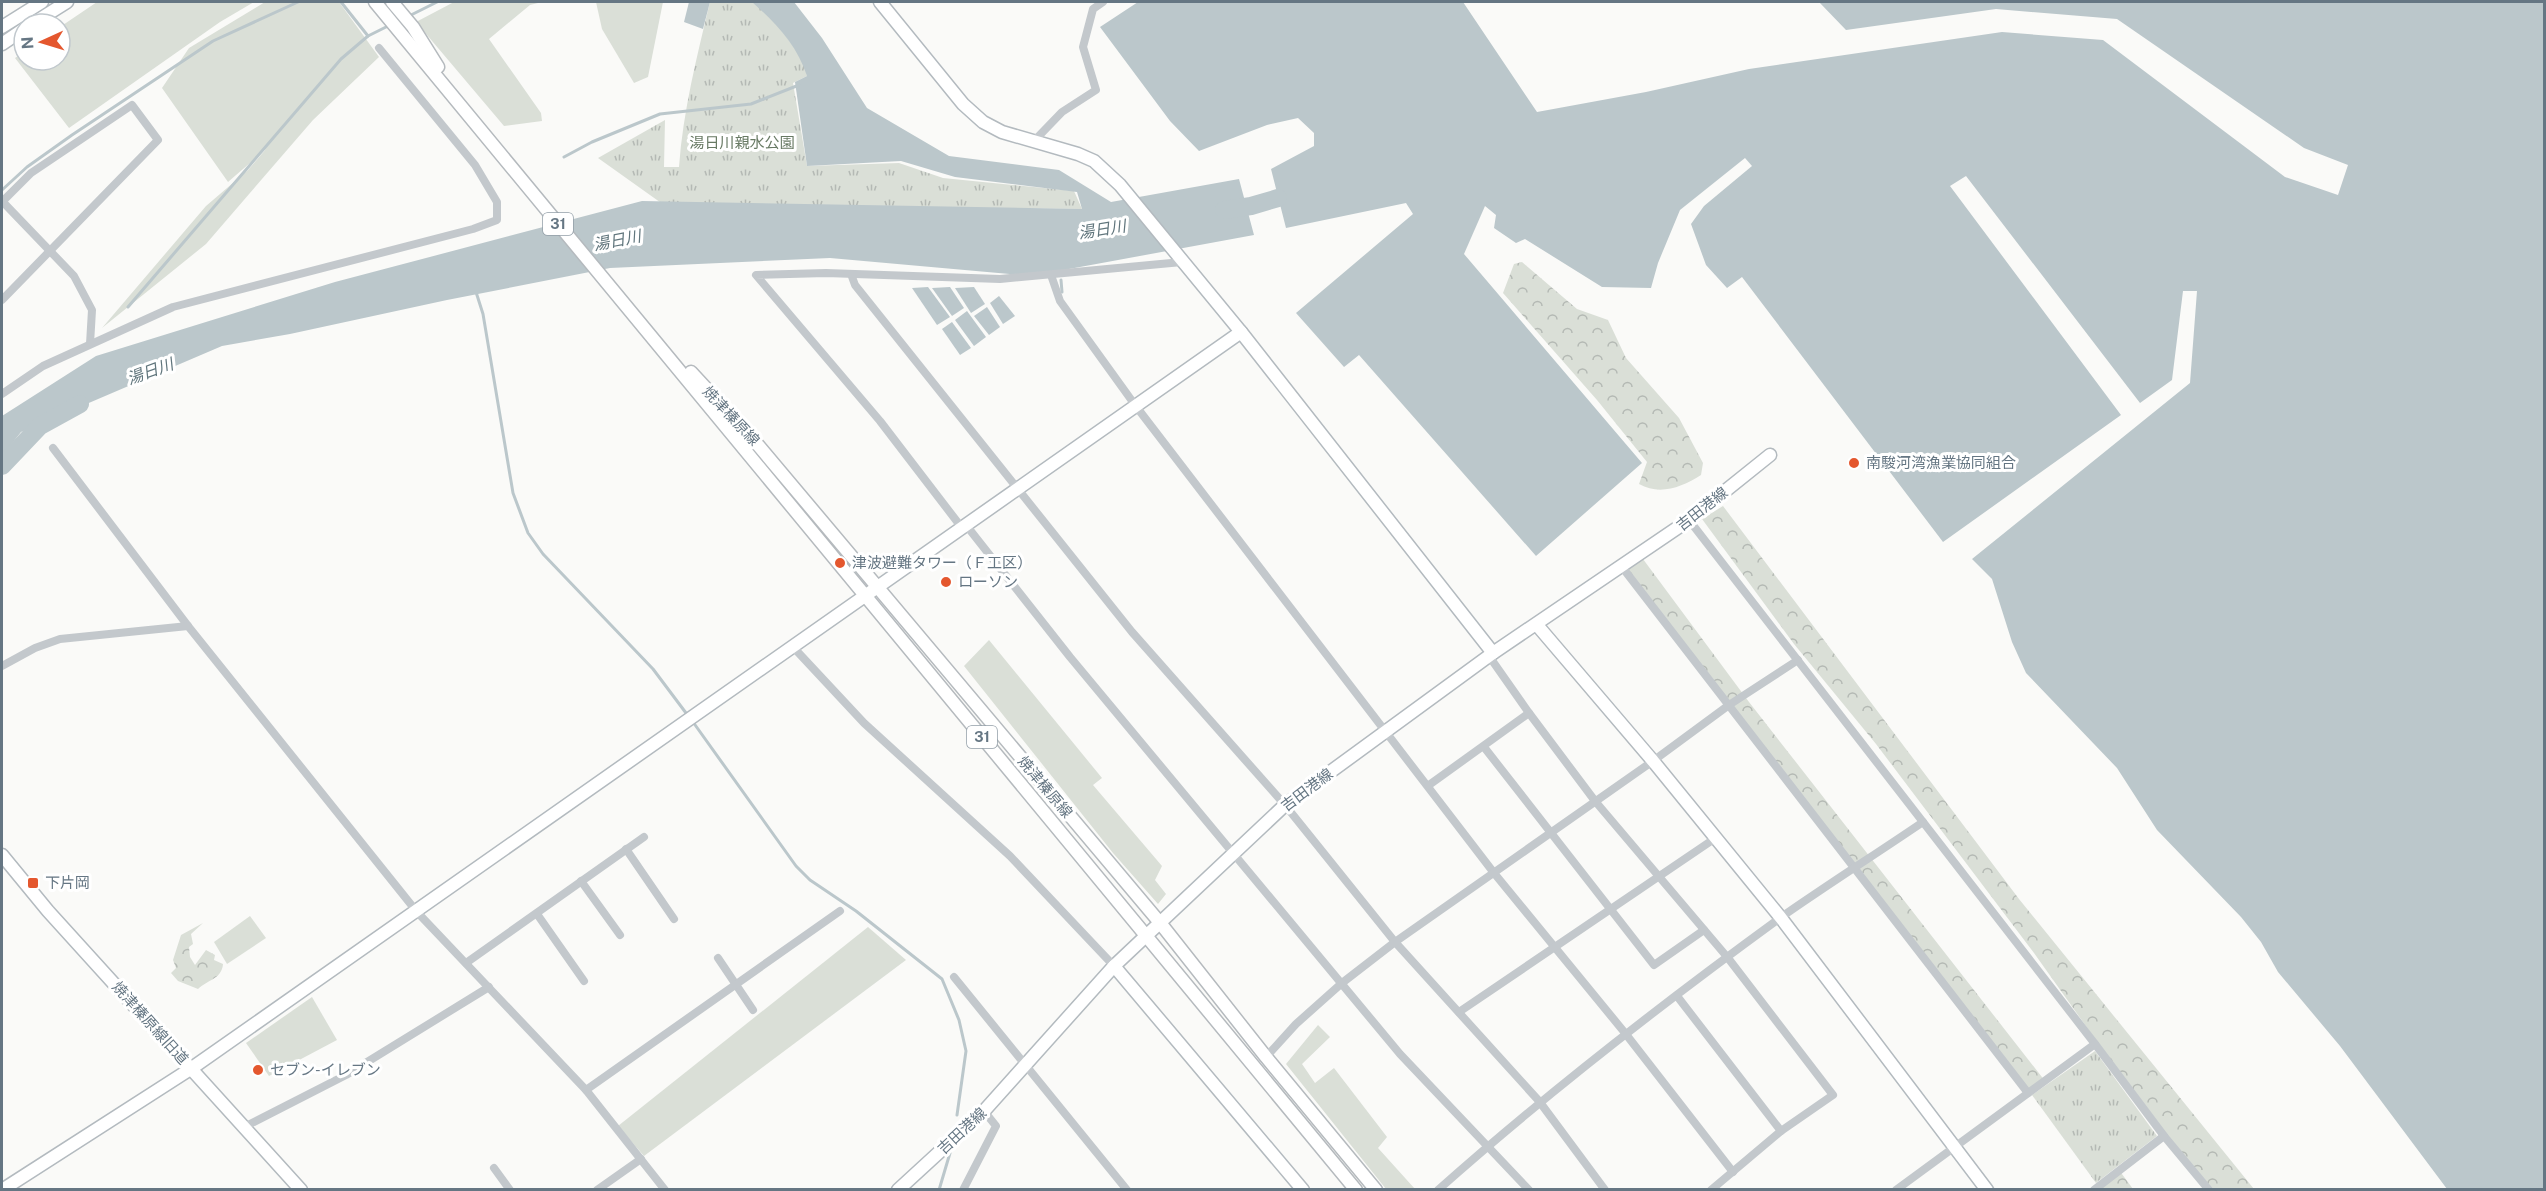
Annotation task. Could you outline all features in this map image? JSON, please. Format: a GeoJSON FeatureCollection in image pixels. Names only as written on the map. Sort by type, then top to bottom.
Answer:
{"type":"FeatureCollection","features":[{"type":"Feature","properties":{"kind":"street"},"geometry":{"type":"LineString","coordinates":[[2,27],[42,2]]}},
{"type":"Feature","properties":{"kind":"street"},"geometry":{"type":"LineString","coordinates":[[51,12],[67,2]]}},
{"type":"Feature","properties":{"kind":"street","name":"焼津榛原線"},"geometry":{"type":"LineString","coordinates":[[392,2],[407,30],[507,163],[1356,1190]]}},
{"type":"Feature","properties":{"kind":"street"},"geometry":{"type":"LineString","coordinates":[[880,2],[963,104],[983,122],[1002,132],[1094,160],[1120,185],[1241,332],[1491,654],[1529,713],[1595,801],[1728,958],[1833,1095],[1781,1131],[1711,1190]]}},
{"type":"Feature","properties":{"kind":"street"},"geometry":{"type":"LineString","coordinates":[[1034,141],[1062,112],[1096,90],[1083,47],[1093,9],[1103,2]]}},
{"type":"Feature","properties":{"kind":"street","name":"焼津榛原線"},"geometry":{"type":"LineString","coordinates":[[377,4],[407,30]]}},
{"type":"Feature","properties":{"kind":"street"},"geometry":{"type":"LineString","coordinates":[[2,394],[43,366],[173,307],[473,229],[497,220],[497,202],[475,165],[379,48]]}},
{"type":"Feature","properties":{"kind":"street"},"geometry":{"type":"LineString","coordinates":[[2,300],[49,250],[158,140],[132,105],[31,173],[2,202],[49,250],[74,276],[92,310],[90,344]]}},
{"type":"Feature","properties":{"kind":"street"},"geometry":{"type":"LineString","coordinates":[[1180,260],[1000,279],[851,274],[756,275],[880,421],[1070,657],[1400,1054],[1529,1190]]}},
{"type":"Feature","properties":{"kind":"street"},"geometry":{"type":"LineString","coordinates":[[851,274],[855,285],[1132,632],[1285,805],[1395,942],[1539,1101],[1605,1190]]}},
{"type":"Feature","properties":{"kind":"street"},"geometry":{"type":"LineString","coordinates":[[1051,275],[1060,301],[1135,405],[1429,785],[1494,873],[1625,1033],[1733,1172]]}},
{"type":"Feature","properties":{"kind":"street","name":"焼津榛原線"},"geometry":{"type":"LineString","coordinates":[[609,285],[752,438],[1161,924],[1266,1057],[1376,1190]]}},
{"type":"Feature","properties":{"kind":"street"},"geometry":{"type":"LineString","coordinates":[[5,1189],[192,1068],[417,912],[1241,332]]}},
{"type":"Feature","properties":{"kind":"street"},"geometry":{"type":"LineString","coordinates":[[53,448],[188,626],[417,912],[586,1090],[665,1190]]}},
{"type":"Feature","properties":{"kind":"street","name":"吉田港線"},"geometry":{"type":"LineString","coordinates":[[898,1190],[984,1111],[1025,1068],[1114,966],[1285,805],[1491,654],[1689,520],[1770,455]]}},
{"type":"Feature","properties":{"kind":"street"},"geometry":{"type":"LineString","coordinates":[[1689,520],[2164,1136],[2209,1190]]}},
{"type":"Feature","properties":{"kind":"street"},"geometry":{"type":"LineString","coordinates":[[1622,567],[2028,1093]]}},
{"type":"Feature","properties":{"kind":"street"},"geometry":{"type":"LineString","coordinates":[[1537,625],[1653,761],[1781,918],[1988,1190]]}},
{"type":"Feature","properties":{"kind":"street"},"geometry":{"type":"LineString","coordinates":[[2,666],[35,648],[60,639],[188,626]]}},
{"type":"Feature","properties":{"kind":"street"},"geometry":{"type":"LineString","coordinates":[[794,648],[864,723],[1010,856],[1114,966],[1303,1190]]}},
{"type":"Feature","properties":{"kind":"street"},"geometry":{"type":"LineString","coordinates":[[1266,1057],[1296,1024],[1342,983],[1395,942],[1729,705],[1798,660]]}},
{"type":"Feature","properties":{"kind":"street"},"geometry":{"type":"LineString","coordinates":[[1429,785],[1529,713]]}},
{"type":"Feature","properties":{"kind":"street"},"geometry":{"type":"LineString","coordinates":[[1484,747],[1654,965],[1704,930]]}},
{"type":"Feature","properties":{"kind":"street"},"geometry":{"type":"LineString","coordinates":[[1438,1190],[1539,1101],[1625,1033],[1781,918],[1923,822]]}},
{"type":"Feature","properties":{"kind":"street"},"geometry":{"type":"LineString","coordinates":[[466,963],[644,837]]}},
{"type":"Feature","properties":{"kind":"street"},"geometry":{"type":"LineString","coordinates":[[1459,1012],[1716,837]]}},
{"type":"Feature","properties":{"kind":"street"},"geometry":{"type":"LineString","coordinates":[[626,849],[674,919]]}},
{"type":"Feature","properties":{"kind":"street","name":"焼津榛原線旧道"},"geometry":{"type":"LineString","coordinates":[[2,855],[48,911],[301,1190]]}},
{"type":"Feature","properties":{"kind":"street"},"geometry":{"type":"LineString","coordinates":[[581,881],[620,935]]}},
{"type":"Feature","properties":{"kind":"street"},"geometry":{"type":"LineString","coordinates":[[586,1090],[840,911]]}},
{"type":"Feature","properties":{"kind":"street"},"geometry":{"type":"LineString","coordinates":[[537,914],[584,981]]}},
{"type":"Feature","properties":{"kind":"street"},"geometry":{"type":"LineString","coordinates":[[718,958],[753,1010]]}},
{"type":"Feature","properties":{"kind":"street"},"geometry":{"type":"LineString","coordinates":[[954,977],[1025,1068],[1127,1190]]}},
{"type":"Feature","properties":{"kind":"street"},"geometry":{"type":"LineString","coordinates":[[244,1127],[346,1075],[489,987]]}},
{"type":"Feature","properties":{"kind":"street"},"geometry":{"type":"LineString","coordinates":[[1677,996],[1781,1131]]}},
{"type":"Feature","properties":{"kind":"street"},"geometry":{"type":"LineString","coordinates":[[1896,1190],[2095,1044]]}},
{"type":"Feature","properties":{"kind":"street"},"geometry":{"type":"LineString","coordinates":[[963,1190],[996,1126],[984,1111]]}},
{"type":"Feature","properties":{"kind":"street"},"geometry":{"type":"LineString","coordinates":[[2094,1190],[2164,1136]]}},
{"type":"Feature","properties":{"kind":"street"},"geometry":{"type":"LineString","coordinates":[[597,1190],[641,1159]]}},
{"type":"Feature","properties":{"kind":"street"},"geometry":{"type":"LineString","coordinates":[[494,1168],[508,1189]]}},
{"type":"Feature","properties":{"kind":"green space"},"geometry":{"type":"Polygon","coordinates":[[[97,2],[254,2],[220,22],[69,128],[26,72],[72,72],[72,19],[97,2]]]}},
{"type":"Feature","properties":{"kind":"green space"},"geometry":{"type":"Polygon","coordinates":[[[265,2],[339,2],[379,57],[313,120],[206,244],[102,328],[206,206],[248,170],[266,149],[228,182],[162,88],[189,48],[265,2]]]}},
{"type":"Feature","properties":{"kind":"green space"},"geometry":{"type":"Polygon","coordinates":[[[454,2],[542,2],[530,5],[489,39],[541,113],[542,121],[504,126],[416,22],[454,2]]]}},
{"type":"Feature","properties":{"kind":"green space"},"geometry":{"type":"Polygon","coordinates":[[[596,2],[663,2],[648,77],[634,83],[602,29],[596,2]]]}},
{"type":"Feature","properties":{"kind":"green space","name":"湯日川親水公園"},"geometry":{"type":"Polygon","coordinates":[[[710,2],[754,2],[768,12],[805,62],[807,76],[793,83],[807,166],[899,163],[943,178],[1074,191],[1082,209],[664,205],[598,158],[665,120],[664,167],[679,167],[687,104],[710,2]]]}},
{"type":"Feature","properties":{"kind":"green space"},"geometry":{"type":"Polygon","coordinates":[[[1522,262],[1577,309],[1608,320],[1626,358],[1679,418],[1703,463],[1701,475],[1679,486],[1663,490],[1647,488],[1639,484],[1647,462],[1597,400],[1503,293],[1514,264],[1522,262]]]}},
{"type":"Feature","properties":{"kind":"green space"},"geometry":{"type":"Polygon","coordinates":[[[1723,506],[2019,899],[2254,1189],[2209,1189],[2164,1136],[2034,953],[1876,744],[1794,644],[1702,519],[1723,506]]]}},
{"type":"Feature","properties":{"kind":"green space"},"geometry":{"type":"Polygon","coordinates":[[[1640,555],[1749,702],[2045,1081],[2028,1093],[1622,567],[1640,555]]]}},
{"type":"Feature","properties":{"kind":"green space"},"geometry":{"type":"Polygon","coordinates":[[[989,640],[1102,778],[1093,785],[1162,866],[1155,880],[1166,894],[1158,904],[1113,853],[964,666],[989,640]]]}},
{"type":"Feature","properties":{"kind":"green space"},"geometry":{"type":"Polygon","coordinates":[[[250,916],[266,938],[227,964],[214,942],[250,916]]]}},
{"type":"Feature","properties":{"kind":"green space"},"geometry":{"type":"Polygon","coordinates":[[[203,923],[191,934],[193,944],[189,947],[190,957],[195,965],[206,950],[215,955],[214,960],[223,964],[217,976],[198,989],[178,981],[171,973],[176,968],[173,960],[181,935],[203,923]]]}},
{"type":"Feature","properties":{"kind":"green space"},"geometry":{"type":"Polygon","coordinates":[[[868,927],[906,960],[644,1156],[618,1126],[868,927]]]}},
{"type":"Feature","properties":{"kind":"green space"},"geometry":{"type":"Polygon","coordinates":[[[312,997],[337,1040],[269,1076],[246,1043],[312,997]]]}},
{"type":"Feature","properties":{"kind":"green space"},"geometry":{"type":"Polygon","coordinates":[[[1318,1025],[1330,1037],[1302,1064],[1315,1083],[1334,1068],[1387,1137],[1378,1148],[1415,1189],[1386,1189],[1286,1064],[1318,1025]]]}},
{"type":"Feature","properties":{"kind":"green space"},"geometry":{"type":"Polygon","coordinates":[[[2095,1051],[2157,1136],[2096,1183],[2032,1095],[2095,1051]]]}},
{"type":"Feature","properties":{"kind":"green space"},"geometry":{"type":"Polygon","coordinates":[[[2119,1170],[2133,1189],[2100,1189],[2119,1170]]]}},
{"type":"Feature","properties":{"kind":"water"},"geometry":{"type":"Polygon","coordinates":[[[689,2],[710,2],[703,29],[684,22],[689,2]]]}},
{"type":"Feature","properties":{"kind":"water"},"geometry":{"type":"Polygon","coordinates":[[[752,2],[794,2],[822,38],[867,108],[949,156],[1059,170],[1111,202],[1239,179],[1254,235],[1031,276],[830,258],[610,268],[222,346],[21,432],[2,456],[2,416],[96,356],[335,282],[642,201],[1082,209],[1077,192],[955,177],[901,161],[807,166],[795,82],[807,76],[792,44],[752,2]]]}},
{"type":"Feature","properties":{"kind":"water"},"geometry":{"type":"Polygon","coordinates":[[[1138,2],[1463,2],[1537,112],[1646,92],[1749,69],[2002,32],[2103,40],[2285,177],[2338,195],[2348,165],[2304,148],[2117,19],[1996,9],[1846,30],[1819,2],[2544,2],[2544,1189],[2447,1189],[2340,1046],[2278,972],[2261,942],[2241,917],[2157,830],[2117,768],[2026,673],[2012,642],[1992,579],[1972,559],[2190,383],[2197,291],[2183,291],[2172,380],[2140,403],[1966,176],[1950,186],[2121,415],[1943,542],[1742,277],[1727,288],[1706,265],[1691,224],[1704,206],[1752,166],[1745,158],[1680,210],[1658,263],[1651,288],[1602,287],[1525,239],[1516,243],[1494,228],[1496,215],[1485,206],[1464,254],[1642,463],[1536,556],[1359,355],[1344,367],[1296,313],[1413,214],[1406,203],[1286,228],[1271,169],[1314,146],[1314,133],[1298,118],[1267,125],[1199,151],[1170,121],[1100,27],[1138,2]]]}},
{"type":"Feature","properties":{"kind":"water"},"geometry":{"type":"Polygon","coordinates":[[[928,287],[950,317],[937,325],[912,288],[928,287]]]}},
{"type":"Feature","properties":{"kind":"water"},"geometry":{"type":"Polygon","coordinates":[[[950,287],[964,308],[952,316],[932,288],[950,287]]]}},
{"type":"Feature","properties":{"kind":"water"},"geometry":{"type":"Polygon","coordinates":[[[974,287],[985,304],[971,313],[955,288],[974,287]]]}},
{"type":"Feature","properties":{"kind":"water"},"geometry":{"type":"Polygon","coordinates":[[[999,296],[1015,316],[1003,324],[990,303],[999,296]]]}},
{"type":"Feature","properties":{"kind":"water"},"geometry":{"type":"Polygon","coordinates":[[[987,307],[1000,327],[989,335],[974,316],[987,307]]]}},
{"type":"Feature","properties":{"kind":"water"},"geometry":{"type":"Polygon","coordinates":[[[967,311],[986,337],[974,346],[955,320],[967,311]]]}},
{"type":"Feature","properties":{"kind":"water"},"geometry":{"type":"Polygon","coordinates":[[[952,322],[971,348],[960,355],[942,329],[952,322]]]}},
{"type":"Feature","properties":{"kind":"waterway"},"geometry":{"type":"LineString","coordinates":[[2,190],[27,167],[72,135],[213,41],[298,2]]}},
{"type":"Feature","properties":{"kind":"waterway"},"geometry":{"type":"LineString","coordinates":[[341,2],[368,36]]}},
{"type":"Feature","properties":{"kind":"waterway"},"geometry":{"type":"LineString","coordinates":[[409,16],[437,2]]}},
{"type":"Feature","properties":{"kind":"waterway"},"geometry":{"type":"LineString","coordinates":[[128,307],[341,59],[368,36],[390,25]]}},
{"type":"Feature","properties":{"kind":"waterway"},"geometry":{"type":"LineString","coordinates":[[564,157],[592,142],[660,114],[751,104],[799,85]]}},
{"type":"Feature","properties":{"kind":"waterway","name":"湯日川"},"geometry":{"type":"LineString","coordinates":[[1224,210],[1251,206],[1278,198]]}},
{"type":"Feature","properties":{"kind":"waterway"},"geometry":{"type":"LineString","coordinates":[[1061,280],[1062,292]]}},
{"type":"Feature","properties":{"kind":"waterway"},"geometry":{"type":"LineString","coordinates":[[476,292],[483,314],[513,493],[528,533],[543,554],[653,669],[689,717]]}},
{"type":"Feature","properties":{"kind":"waterway","name":"湯日川"},"geometry":{"type":"LineString","coordinates":[[2,466],[40,426],[80,404]]}},
{"type":"Feature","properties":{"kind":"waterway"},"geometry":{"type":"LineString","coordinates":[[693,722],[796,866],[810,880],[856,911],[942,979],[959,1020],[966,1051],[957,1115]]}},
{"type":"Feature","properties":{"kind":"waterway"},"geometry":{"type":"LineString","coordinates":[[939,1190],[950,1153]]}},
{"type":"Feature","properties":{"kind":"place","name":"南駿河湾漁業協同組合"},"geometry":{"type":"Point","coordinates":[1854,463]}},
{"type":"Feature","properties":{"kind":"place","name":"津波避難タワー（Ｆ工区）"},"geometry":{"type":"Point","coordinates":[840,563]}},
{"type":"Feature","properties":{"kind":"place","name":"ローソン"},"geometry":{"type":"Point","coordinates":[946,582]}},
{"type":"Feature","properties":{"kind":"place","name":"下片岡"},"geometry":{"type":"Point","coordinates":[33,883]}},
{"type":"Feature","properties":{"kind":"place","name":"セブン-イレブン"},"geometry":{"type":"Point","coordinates":[258,1070]}}]}
